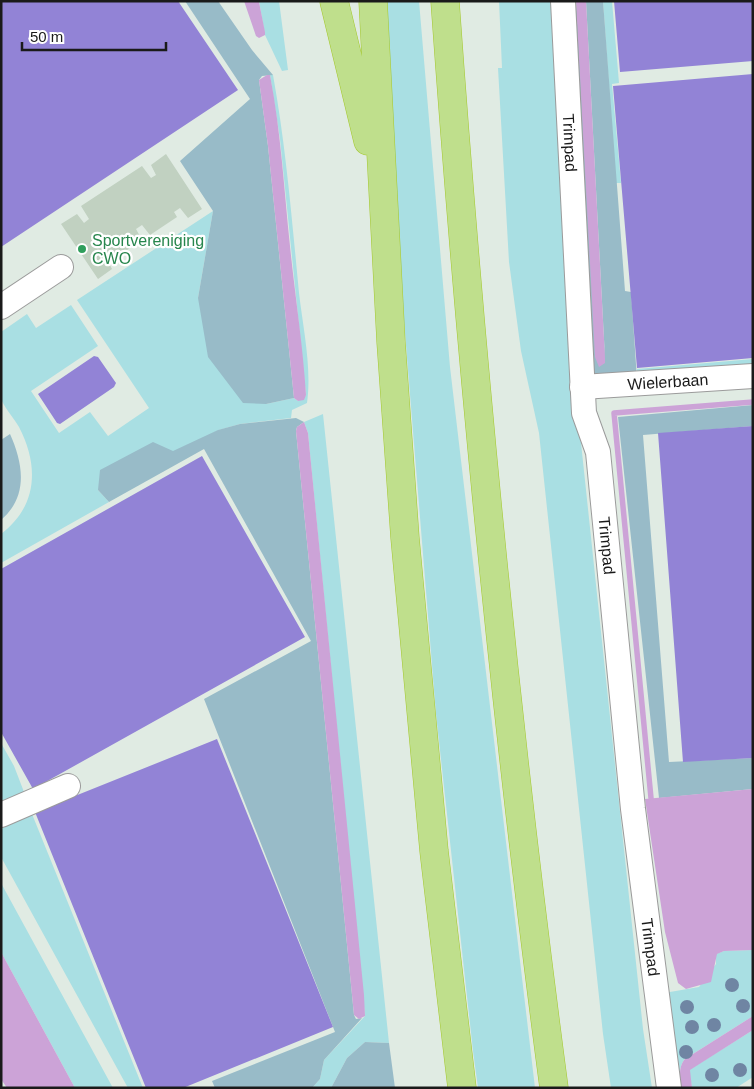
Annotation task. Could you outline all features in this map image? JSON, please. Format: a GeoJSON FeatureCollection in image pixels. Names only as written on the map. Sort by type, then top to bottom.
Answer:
{"type":"FeatureCollection","features":[{"type":"Feature","properties":{"kind":"highway"},"geometry":{"type":"LineString","coordinates":[[334,1],[383,202]]}},
{"type":"Feature","properties":{"kind":"highway"},"geometry":{"type":"LineString","coordinates":[[373,1],[383,202],[406,547],[434,851],[462,1088]]}},
{"type":"Feature","properties":{"kind":"highway"},"geometry":{"type":"LineString","coordinates":[[444,1],[458,191],[490,542],[524,855],[554,1088]]}},
{"type":"Feature","properties":{"kind":"street","name":"Trimpad"},"geometry":{"type":"LineString","coordinates":[[563,1],[584,412],[598,452],[633,809],[669,1088]]}},
{"type":"Feature","properties":{"kind":"street"},"geometry":{"type":"LineString","coordinates":[[1,307],[61,267]]}},
{"type":"Feature","properties":{"kind":"street","name":"Wielerbaan"},"geometry":{"type":"LineString","coordinates":[[582,387],[753,376]]}},
{"type":"Feature","properties":{"kind":"street"},"geometry":{"type":"LineString","coordinates":[[1,815],[68,786]]}},
{"type":"Feature","properties":{"kind":"shaded area"},"geometry":{"type":"Polygon","coordinates":[[[1,1],[178,1],[238,90],[1,247],[1,1]]]}},
{"type":"Feature","properties":{"kind":"shaded area"},"geometry":{"type":"Polygon","coordinates":[[[185,1],[218,1],[252,50],[273,75],[262,76],[259,80],[268,146],[294,398],[266,404],[243,403],[208,357],[198,298],[213,211],[180,161],[250,99],[185,1]]]}},
{"type":"Feature","properties":{"kind":"shaded area"},"geometry":{"type":"Polygon","coordinates":[[[244,1],[259,2],[265,35],[259,38],[256,36],[244,1]]]}},
{"type":"Feature","properties":{"kind":"shaded area"},"geometry":{"type":"Polygon","coordinates":[[[259,1],[279,1],[288,70],[282,71],[265,35],[259,1]]]}},
{"type":"Feature","properties":{"kind":"shaded area"},"geometry":{"type":"Polygon","coordinates":[[[378,1],[419,1],[450,367],[535,1088],[478,1088],[436,714],[378,1]]]}},
{"type":"Feature","properties":{"kind":"shaded area"},"geometry":{"type":"Polygon","coordinates":[[[499,1],[557,1],[573,367],[643,1029],[652,1088],[611,1088],[603,1034],[539,433],[521,351],[509,262],[498,68],[502,68],[499,1]]]}},
{"type":"Feature","properties":{"kind":"shaded area"},"geometry":{"type":"Polygon","coordinates":[[[570,1],[576,1],[605,358],[586,1],[603,1],[625,291],[631,292],[637,379],[601,381],[588,369],[570,1]]]}},
{"type":"Feature","properties":{"kind":"shaded area"},"geometry":{"type":"Polygon","coordinates":[[[576,1],[586,1],[605,358],[605,363],[599,367],[595,357],[576,1]]]}},
{"type":"Feature","properties":{"kind":"shaded area"},"geometry":{"type":"Polygon","coordinates":[[[603,1],[612,1],[619,83],[612,84],[621,183],[616,183],[603,1]]]}},
{"type":"Feature","properties":{"kind":"shaded area"},"geometry":{"type":"Polygon","coordinates":[[[614,1],[753,1],[753,61],[620,72],[614,1]]]}},
{"type":"Feature","properties":{"kind":"shaded area"},"geometry":{"type":"Polygon","coordinates":[[[753,74],[753,358],[637,368],[613,86],[753,74]]]}},
{"type":"Feature","properties":{"kind":"shaded area"},"geometry":{"type":"Polygon","coordinates":[[[270,75],[273,75],[282,129],[308,362],[307,403],[292,410],[291,418],[240,424],[219,430],[98,490],[109,502],[1,563],[1,534],[22,511],[28,498],[32,470],[30,456],[19,427],[2,401],[1,332],[27,314],[36,328],[71,305],[98,346],[31,391],[59,433],[90,412],[108,436],[149,408],[77,300],[213,211],[198,298],[266,404],[294,398],[298,401],[306,395],[280,139],[270,75]]]}},
{"type":"Feature","properties":{"kind":"shaded area"},"geometry":{"type":"Polygon","coordinates":[[[270,75],[277,118],[303,358],[306,395],[304,400],[298,401],[294,398],[268,146],[259,80],[270,75]]]}},
{"type":"Feature","properties":{"kind":"shaded area"},"geometry":{"type":"Polygon","coordinates":[[[94,356],[98,357],[116,383],[114,387],[60,424],[57,423],[38,394],[94,356]]]}},
{"type":"Feature","properties":{"kind":"shaded area"},"geometry":{"type":"Polygon","coordinates":[[[753,359],[753,370],[637,379],[637,369],[753,359]]]}},
{"type":"Feature","properties":{"kind":"shaded area"},"geometry":{"type":"Polygon","coordinates":[[[753,405],[753,426],[643,435],[669,762],[753,758],[753,789],[659,798],[618,417],[753,405]]]}},
{"type":"Feature","properties":{"kind":"shaded area"},"geometry":{"type":"Polygon","coordinates":[[[323,414],[389,1043],[365,1042],[347,1058],[331,1088],[312,1088],[320,1079],[324,1060],[365,1016],[308,433],[304,422],[323,414]]]}},
{"type":"Feature","properties":{"kind":"shaded area"},"geometry":{"type":"Polygon","coordinates":[[[296,418],[304,422],[297,427],[296,431],[354,1015],[356,1019],[362,1018],[324,1060],[320,1079],[312,1088],[215,1088],[212,1081],[335,1032],[204,699],[311,641],[204,449],[109,502],[98,490],[100,470],[153,442],[173,451],[218,430],[240,424],[296,418]]]}},
{"type":"Feature","properties":{"kind":"shaded area"},"geometry":{"type":"Polygon","coordinates":[[[304,422],[308,433],[364,995],[365,1016],[359,1019],[354,1015],[296,431],[297,427],[304,422]]]}},
{"type":"Feature","properties":{"kind":"shaded area"},"geometry":{"type":"Polygon","coordinates":[[[753,426],[753,758],[683,762],[658,433],[753,426]]]}},
{"type":"Feature","properties":{"kind":"shaded area"},"geometry":{"type":"Polygon","coordinates":[[[10,434],[18,456],[21,479],[20,490],[10,511],[1,520],[1,440],[10,434]]]}},
{"type":"Feature","properties":{"kind":"shaded area"},"geometry":{"type":"Polygon","coordinates":[[[202,456],[305,637],[33,789],[1,732],[1,569],[202,456]]]}},
{"type":"Feature","properties":{"kind":"shaded area"},"geometry":{"type":"Polygon","coordinates":[[[217,739],[333,1027],[183,1088],[146,1088],[35,812],[217,739]]]}},
{"type":"Feature","properties":{"kind":"shaded area"},"geometry":{"type":"Polygon","coordinates":[[[1,743],[14,766],[24,792],[1,801],[1,743]]]}},
{"type":"Feature","properties":{"kind":"shaded area"},"geometry":{"type":"Polygon","coordinates":[[[753,789],[753,950],[724,951],[717,954],[711,982],[686,989],[678,983],[665,932],[645,799],[753,789]]]}},
{"type":"Feature","properties":{"kind":"shaded area"},"geometry":{"type":"Polygon","coordinates":[[[32,814],[143,1088],[128,1088],[1,857],[1,829],[32,814]]]}},
{"type":"Feature","properties":{"kind":"shaded area"},"geometry":{"type":"Polygon","coordinates":[[[1,883],[113,1088],[75,1088],[1,952],[1,883]]]}},
{"type":"Feature","properties":{"kind":"shaded area"},"geometry":{"type":"Polygon","coordinates":[[[753,950],[753,1016],[685,1059],[680,1069],[681,1088],[677,1088],[664,993],[699,987],[716,964],[716,954],[724,951],[753,950]]]}},
{"type":"Feature","properties":{"kind":"shaded area"},"geometry":{"type":"Polygon","coordinates":[[[1,952],[75,1088],[7,1088],[1,1079],[1,952]]]}},
{"type":"Feature","properties":{"kind":"shaded area"},"geometry":{"type":"Polygon","coordinates":[[[753,1016],[753,1030],[690,1070],[692,1088],[681,1088],[680,1069],[685,1059],[753,1016]]]}},
{"type":"Feature","properties":{"kind":"shaded area"},"geometry":{"type":"Polygon","coordinates":[[[753,1030],[753,1077],[736,1088],[692,1088],[689,1070],[753,1030]]]}},
{"type":"Feature","properties":{"kind":"shaded area"},"geometry":{"type":"Polygon","coordinates":[[[365,1042],[389,1043],[395,1088],[331,1088],[347,1058],[365,1042]]]}},
{"type":"Feature","properties":{"kind":"building"},"geometry":{"type":"Polygon","coordinates":[[[166,154],[202,209],[188,218],[180,208],[174,212],[177,217],[150,235],[142,225],[136,229],[142,240],[115,258],[111,254],[106,257],[112,269],[98,279],[61,224],[77,214],[84,223],[89,219],[81,206],[142,166],[151,178],[156,175],[151,165],[166,154]]]}},
{"type":"Feature","properties":{"kind":"waterway"},"geometry":{"type":"LineString","coordinates":[[651,798],[614,413],[753,402]]}},
{"type":"Feature","properties":{"kind":"place","name":"Sportvereniging CWO"},"geometry":{"type":"Point","coordinates":[82,249]}}]}
